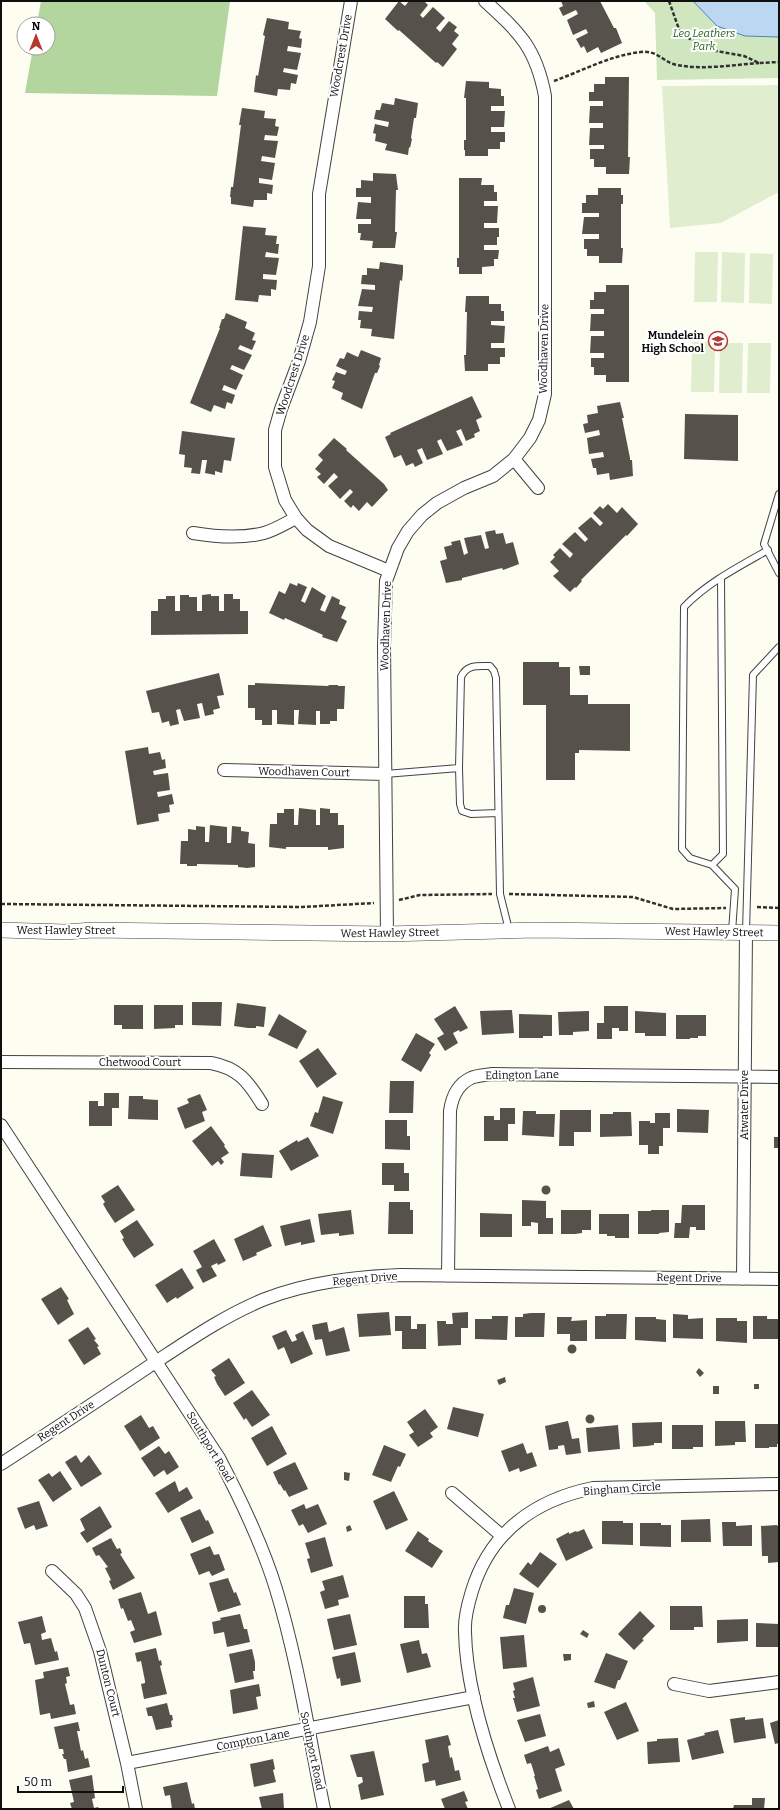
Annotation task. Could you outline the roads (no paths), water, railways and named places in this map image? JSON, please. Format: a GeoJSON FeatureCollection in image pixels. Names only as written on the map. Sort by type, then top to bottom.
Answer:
{"type":"FeatureCollection","features":[{"type":"Feature","properties":{"kind":"street","name":"Woodcrest Drive"},"geometry":{"type":"LineString","coordinates":[[351,1],[319,194],[319,266],[310,322],[299,361],[281,409],[275,430],[275,467],[285,500],[296,518],[307,530],[328,546],[390,571]]}},
{"type":"Feature","properties":{"kind":"street","name":"Woodhaven Drive"},"geometry":{"type":"LineString","coordinates":[[387,934],[388,894],[384,646],[386,582],[398,548],[408,531],[422,515],[437,503],[464,488],[493,476],[514,459],[530,438],[536,426],[545,394],[545,96],[535,60],[527,44],[515,29],[485,1]]}},
{"type":"Feature","properties":{"kind":"street"},"geometry":{"type":"LineString","coordinates":[[514,459],[538,488]]}},
{"type":"Feature","properties":{"kind":"street"},"geometry":{"type":"LineString","coordinates":[[193,533],[215,537],[244,537],[266,532],[296,518]]}},
{"type":"Feature","properties":{"kind":"street","name":"Woodhaven Court"},"geometry":{"type":"LineString","coordinates":[[224,770],[385,774]]}},
{"type":"Feature","properties":{"kind":"street","name":"West Hawley Street"},"geometry":{"type":"LineString","coordinates":[[1,930],[65,932],[93,930],[387,934],[508,930],[779,933]]}},
{"type":"Feature","properties":{"kind":"street","name":"Atwater Drive"},"geometry":{"type":"LineString","coordinates":[[739,932],[744,1075],[743,1279]]}},
{"type":"Feature","properties":{"kind":"street","name":"Chetwood Court"},"geometry":{"type":"LineString","coordinates":[[1,1062],[211,1063],[224,1066],[240,1074],[262,1104]]}},
{"type":"Feature","properties":{"kind":"street","name":"Edington Lane"},"geometry":{"type":"LineString","coordinates":[[448,1276],[451,1101],[457,1089],[471,1078],[493,1074],[744,1075],[779,1077]]}},
{"type":"Feature","properties":{"kind":"street","name":"Southport Road"},"geometry":{"type":"LineString","coordinates":[[1,1125],[157,1361],[219,1458],[241,1500],[255,1531],[280,1602],[290,1643],[324,1809]]}},
{"type":"Feature","properties":{"kind":"street","name":"Regent Drive"},"geometry":{"type":"LineString","coordinates":[[1,1464],[217,1322],[265,1299],[294,1289],[323,1282],[361,1277],[448,1276],[779,1279]]}},
{"type":"Feature","properties":{"kind":"street","name":"Bingham Circle"},"geometry":{"type":"LineString","coordinates":[[509,1809],[489,1752],[474,1697],[466,1653],[465,1631],[467,1606],[476,1577],[489,1552],[502,1536],[526,1514],[548,1502],[570,1493],[593,1488],[779,1484]]}},
{"type":"Feature","properties":{"kind":"street"},"geometry":{"type":"LineString","coordinates":[[452,1493],[502,1536]]}},
{"type":"Feature","properties":{"kind":"street","name":"Dunton Court"},"geometry":{"type":"LineString","coordinates":[[52,1571],[76,1594],[85,1608],[100,1651],[127,1763],[136,1809]]}},
{"type":"Feature","properties":{"kind":"street"},"geometry":{"type":"LineString","coordinates":[[674,1684],[709,1691],[779,1682]]}},
{"type":"Feature","properties":{"kind":"street","name":"Compton Lane"},"geometry":{"type":"LineString","coordinates":[[127,1763],[308,1730],[474,1697]]}},
{"type":"Feature","properties":{"kind":"lane"},"geometry":{"type":"LineString","coordinates":[[779,494],[764,544],[779,572]]}},
{"type":"Feature","properties":{"kind":"lane"},"geometry":{"type":"LineString","coordinates":[[739,932],[735,889],[712,865],[690,858],[682,849],[684,607],[697,593],[768,550]]}},
{"type":"Feature","properties":{"kind":"lane"},"geometry":{"type":"LineString","coordinates":[[712,865],[723,854],[721,578]]}},
{"type":"Feature","properties":{"kind":"lane"},"geometry":{"type":"LineString","coordinates":[[739,932],[753,675],[779,647]]}},
{"type":"Feature","properties":{"kind":"lane"},"geometry":{"type":"LineString","coordinates":[[498,813],[471,814],[462,810],[460,804],[458,768],[462,677],[464,671],[469,667],[490,666],[494,671],[496,678],[500,894],[508,930]]}},
{"type":"Feature","properties":{"kind":"lane"},"geometry":{"type":"LineString","coordinates":[[385,774],[458,768]]}},
{"type":"Feature","properties":{"kind":"water"},"geometry":{"type":"Polygon","coordinates":[[[693,1],[779,1],[779,37],[745,36],[717,26],[693,1]]]}},
{"type":"Feature","properties":{"kind":"place","name":"Mundelein High School"},"geometry":{"type":"Point","coordinates":[718,341]}},
{"type":"Feature","properties":{"kind":"park label","name":"Leo Leathers Park"},"geometry":{"type":"Point","coordinates":[704,39]}}]}
